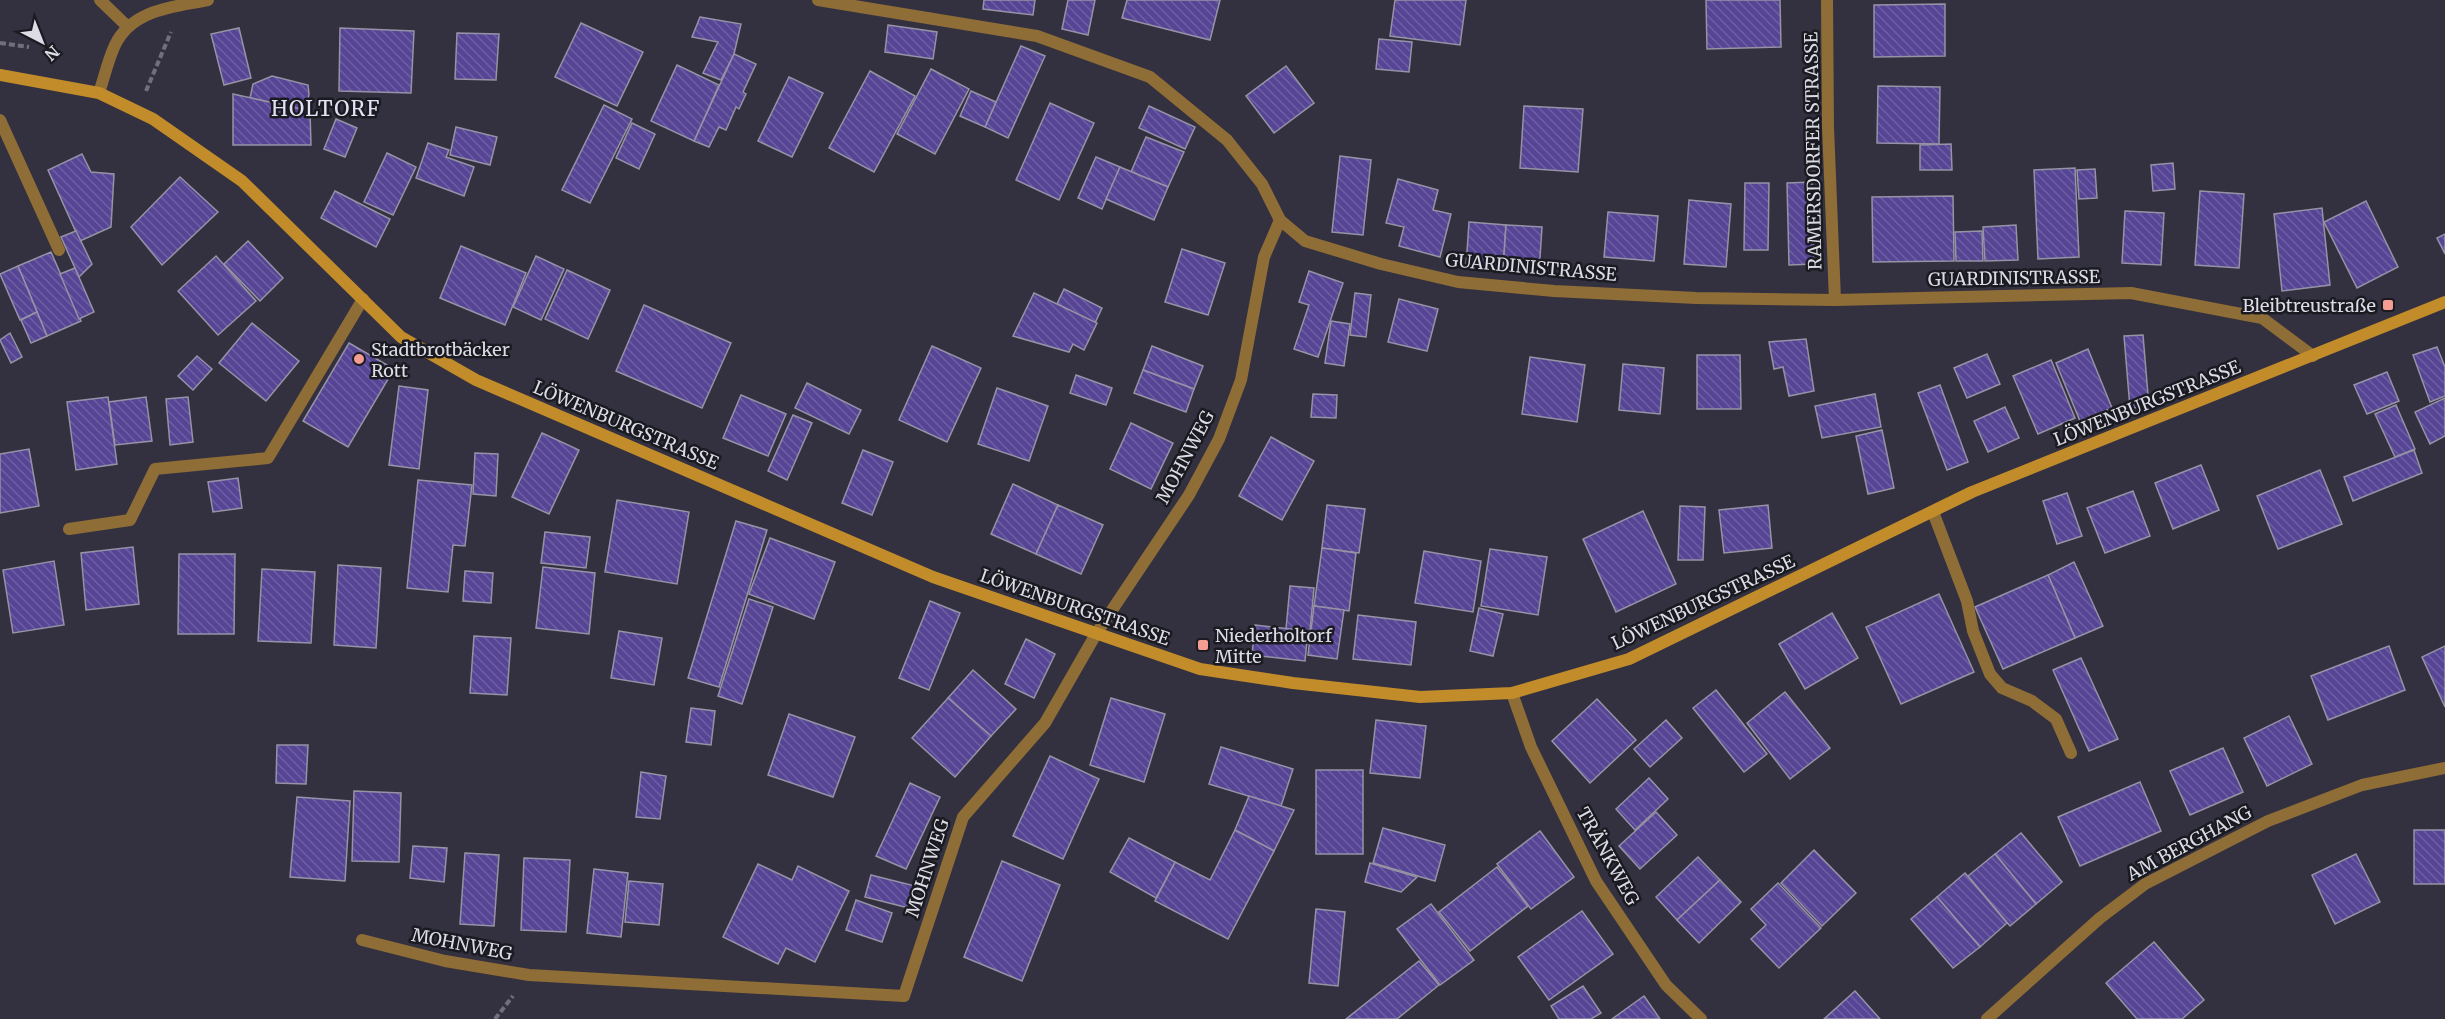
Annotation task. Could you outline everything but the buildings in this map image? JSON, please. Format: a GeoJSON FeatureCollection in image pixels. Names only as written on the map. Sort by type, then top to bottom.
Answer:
{"type":"FeatureCollection","features":[{"type":"Feature","properties":{"kind":"street"},"geometry":{"type":"LineString","coordinates":[[100,0],[128,27]]}},
{"type":"Feature","properties":{"kind":"street"},"geometry":{"type":"LineString","coordinates":[[99,93],[116,44],[128,27],[148,13],[208,0]]}},
{"type":"Feature","properties":{"kind":"street","name":"GUARDINISTRASSE"},"geometry":{"type":"LineString","coordinates":[[818,0],[1037,36],[1150,77],[1227,140],[1262,184],[1280,220],[1305,241],[1381,264],[1458,282],[1577,292],[1696,298],[1835,300],[2131,293],[2262,318],[2313,356]]}},
{"type":"Feature","properties":{"kind":"street","name":"RAMERSDORFER STRASSE"},"geometry":{"type":"LineString","coordinates":[[1827,0],[1828,127],[1835,300]]}},
{"type":"Feature","properties":{"kind":"street","name":"LÖWENBURGSTRASSE"},"geometry":{"type":"LineString","coordinates":[[0,75],[99,93],[153,119],[242,181],[401,337],[476,380],[933,577],[1096,634],[1200,669],[1420,698],[1512,693],[1629,659],[1983,488],[2445,302]]}},
{"type":"Feature","properties":{"kind":"street"},"geometry":{"type":"LineString","coordinates":[[0,120],[59,250]]}},
{"type":"Feature","properties":{"kind":"street","name":"MOHNWEG"},"geometry":{"type":"LineString","coordinates":[[362,940],[445,961],[529,975],[904,996],[963,817],[1045,723],[1096,634],[1189,495],[1220,439],[1241,380],[1264,257],[1280,220]]}},
{"type":"Feature","properties":{"kind":"street"},"geometry":{"type":"LineString","coordinates":[[69,530],[130,520],[155,468],[268,458],[363,299]]}},
{"type":"Feature","properties":{"kind":"street"},"geometry":{"type":"LineString","coordinates":[[1933,512],[1990,674],[2002,688],[2032,701],[2056,719],[2071,753]]}},
{"type":"Feature","properties":{"kind":"street","name":"TRÄNKWEG"},"geometry":{"type":"LineString","coordinates":[[1512,693],[1531,747],[1596,881],[1666,985],[1701,1019]]}},
{"type":"Feature","properties":{"kind":"street","name":"AM BERGHANG"},"geometry":{"type":"LineString","coordinates":[[1987,1019],[2100,918],[2145,884],[2268,821],[2362,786],[2445,768]]}},
{"type":"Feature","properties":{"kind":"path"},"geometry":{"type":"LineString","coordinates":[[138,111],[182,6]]}},
{"type":"Feature","properties":{"kind":"path"},"geometry":{"type":"LineString","coordinates":[[0,43],[29,47]]}},
{"type":"Feature","properties":{"kind":"place","name":"Bleibtreustraße"},"geometry":{"type":"Point","coordinates":[2388,305]}},
{"type":"Feature","properties":{"kind":"place","name":"Stadtbrotbäcker Rott"},"geometry":{"type":"Point","coordinates":[359,359]}},
{"type":"Feature","properties":{"kind":"place","name":"Niederholtorf Mitte"},"geometry":{"type":"Point","coordinates":[1203,645]}},
{"type":"Feature","properties":{"kind":"district","name":"HOLTORF"},"geometry":{"type":"Point","coordinates":[326,108]}}]}
